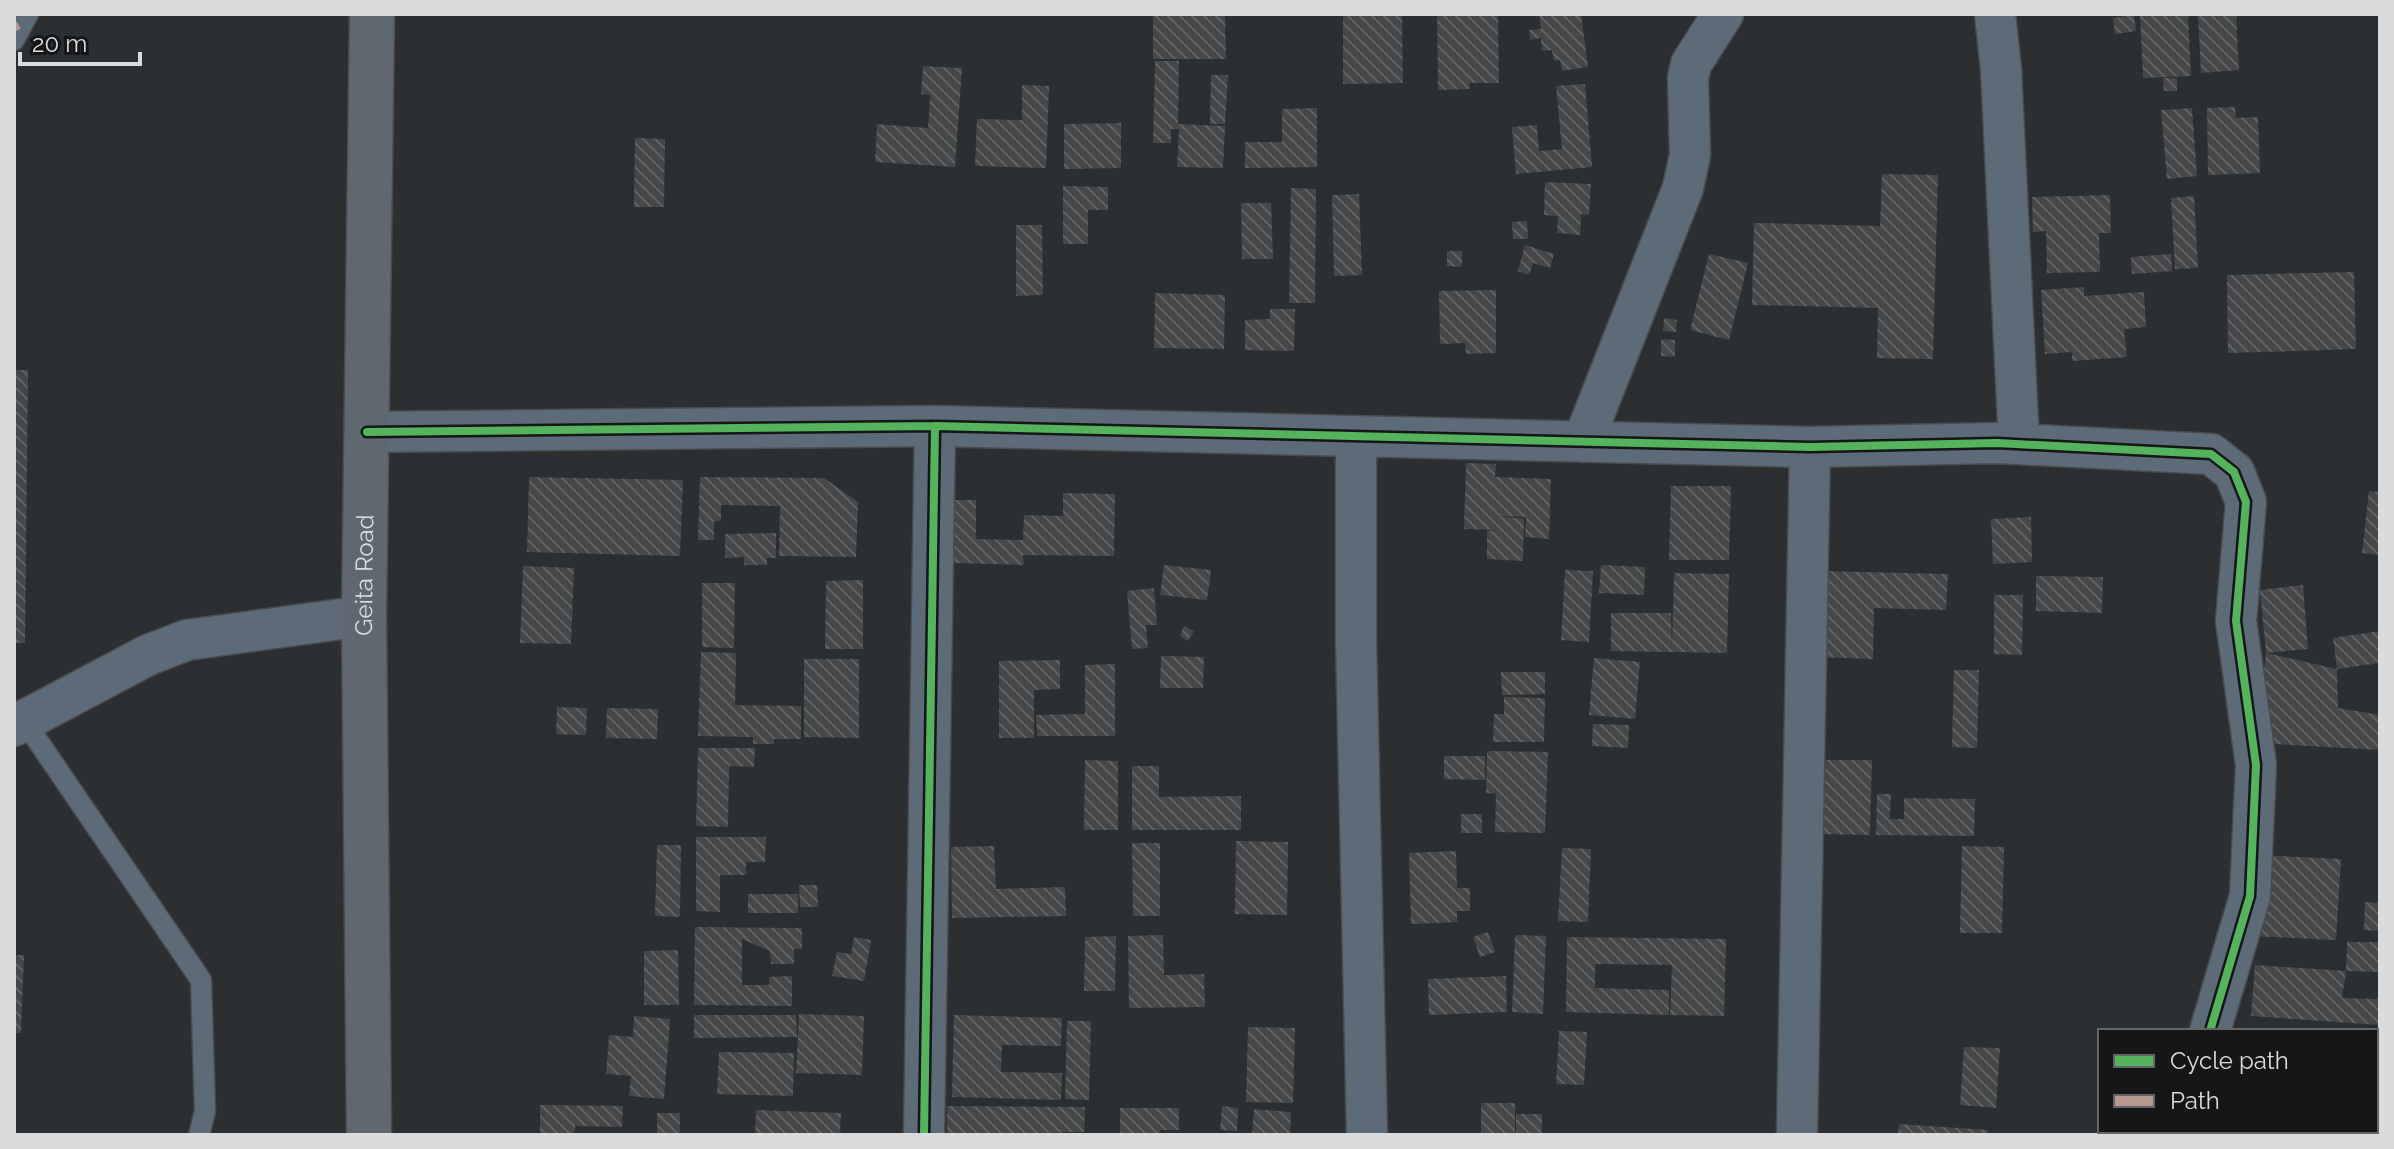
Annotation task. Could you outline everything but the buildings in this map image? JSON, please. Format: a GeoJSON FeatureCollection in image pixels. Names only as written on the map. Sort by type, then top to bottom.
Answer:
{"type":"FeatureCollection","features":[{"type":"Feature","properties":{"kind":"highway","name":"Geita Road"},"geometry":{"type":"LineString","coordinates":[[369,1135],[364,616],[372,14]]}},
{"type":"Feature","properties":{"kind":"street"},"geometry":{"type":"LineString","coordinates":[[1583,442],[1683,188],[1690,155],[1688,78],[1691,64],[1723,14]]}},
{"type":"Feature","properties":{"kind":"street"},"geometry":{"type":"LineString","coordinates":[[1995,14],[2001,69],[2019,444]]}},
{"type":"Feature","properties":{"kind":"street"},"geometry":{"type":"LineString","coordinates":[[367,432],[935,426],[1810,447],[2019,444],[2199,451],[2228,465],[2243,490],[2246,502],[2236,621],[2256,765],[2250,896],[2211,1029]]}},
{"type":"Feature","properties":{"kind":"street"},"geometry":{"type":"LineString","coordinates":[[924,1135],[935,426]]}},
{"type":"Feature","properties":{"kind":"street"},"geometry":{"type":"LineString","coordinates":[[1356,437],[1356,639],[1367,1135]]}},
{"type":"Feature","properties":{"kind":"street"},"geometry":{"type":"LineString","coordinates":[[1797,1135],[1810,447]]}},
{"type":"Feature","properties":{"kind":"street"},"geometry":{"type":"LineString","coordinates":[[19,724],[148,655],[187,640],[364,616]]}},
{"type":"Feature","properties":{"kind":"lane"},"geometry":{"type":"LineString","coordinates":[[14,40],[28,14]]}},
{"type":"Feature","properties":{"kind":"lane"},"geometry":{"type":"LineString","coordinates":[[19,724],[201,980],[205,1111],[199,1135]]}},
{"type":"Feature","properties":{"kind":"marked path"},"geometry":{"type":"LineString","coordinates":[[14,23],[18,30]]}},
{"type":"Feature","properties":{"kind":"cycle path"},"geometry":{"type":"LineString","coordinates":[[367,432],[935,426],[1810,447],[1997,443],[2211,454],[2234,472],[2246,502],[2236,621],[2256,765],[2250,896],[2211,1029]]}},
{"type":"Feature","properties":{"kind":"cycle path"},"geometry":{"type":"LineString","coordinates":[[924,1135],[935,426]]}}]}
